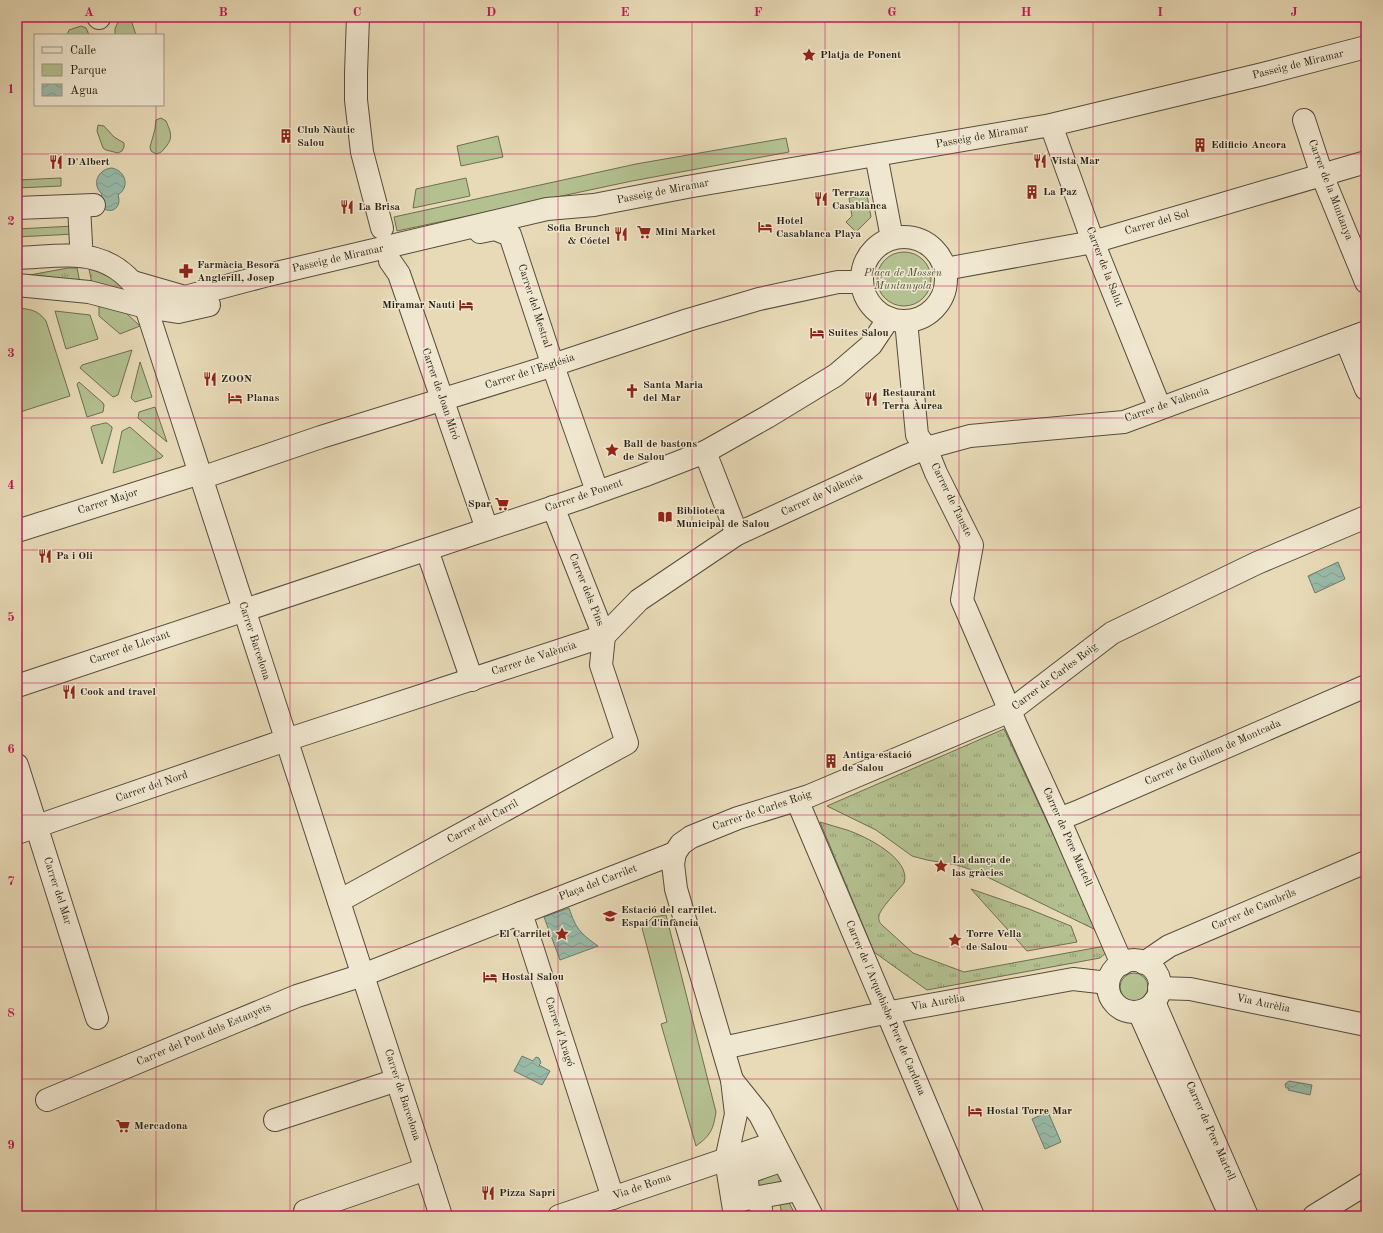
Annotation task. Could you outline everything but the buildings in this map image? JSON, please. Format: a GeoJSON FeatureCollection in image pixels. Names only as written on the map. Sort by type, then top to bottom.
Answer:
{"type":"FeatureCollection","features":[{"type":"Feature","properties":{"kind":"street"},"geometry":{"type":"LineString","coordinates":[[358,17],[356,100],[362,152],[382,228]]}},
{"type":"Feature","properties":{"kind":"street","name":"Passeig de Miramar"},"geometry":{"type":"LineString","coordinates":[[133,282],[185,297],[254,278],[547,209],[594,205],[693,186],[1051,125],[1263,74],[1366,47]]}},
{"type":"Feature","properties":{"kind":"street","name":"Carrer de la Muntanya"},"geometry":{"type":"LineString","coordinates":[[1304,120],[1322,175],[1366,282]]}},
{"type":"Feature","properties":{"kind":"street","name":"Carrer de la Salut"},"geometry":{"type":"LineString","coordinates":[[1051,125],[1093,242],[1160,408]]}},
{"type":"Feature","properties":{"kind":"street"},"geometry":{"type":"LineString","coordinates":[[876,155],[892,238]]}},
{"type":"Feature","properties":{"kind":"street","name":"Carrer del Sol"},"geometry":{"type":"LineString","coordinates":[[945,269],[1093,242],[1366,162]]}},
{"type":"Feature","properties":{"kind":"street"},"geometry":{"type":"LineString","coordinates":[[17,208],[86,205],[81,244]]}},
{"type":"Feature","properties":{"kind":"street","name":"Passeig de Miramar"},"geometry":{"type":"LineString","coordinates":[[17,285],[89,292],[178,312],[506,233],[594,205]]}},
{"type":"Feature","properties":{"kind":"street","name":"Passeig de Miramar"},"geometry":{"type":"LineString","coordinates":[[422,239],[434,243],[495,228],[506,233]]}},
{"type":"Feature","properties":{"kind":"street","name":"Carrer del Mestral"},"geometry":{"type":"LineString","coordinates":[[506,233],[597,491]]}},
{"type":"Feature","properties":{"kind":"street"},"geometry":{"type":"LineString","coordinates":[[909,237],[926,242],[938,254],[945,269],[946,284],[941,298],[932,310],[920,317],[898,319],[877,311],[868,301],[863,289],[862,275],[867,259],[877,246],[892,238],[909,237]]}},
{"type":"Feature","properties":{"kind":"street"},"geometry":{"type":"LineString","coordinates":[[17,258],[82,256],[104,261],[118,268],[133,282]]}},
{"type":"Feature","properties":{"kind":"street"},"geometry":{"type":"LineString","coordinates":[[17,268],[57,257]]}},
{"type":"Feature","properties":{"kind":"street","name":"Carrer de Joan Miró"},"geometry":{"type":"LineString","coordinates":[[390,261],[398,274],[487,530]]}},
{"type":"Feature","properties":{"kind":"street","name":"Passeig de Miramar"},"geometry":{"type":"LineString","coordinates":[[254,278],[270,283],[342,264],[361,268]]}},
{"type":"Feature","properties":{"kind":"street","name":"Passeig de Miramar"},"geometry":{"type":"LineString","coordinates":[[201,307],[218,294],[249,286],[254,278]]}},
{"type":"Feature","properties":{"kind":"street","name":"Carrer Barcelona"},"geometry":{"type":"LineString","coordinates":[[133,282],[142,295],[146,306],[363,974]]}},
{"type":"Feature","properties":{"kind":"street","name":"Carrer de l'Església"},"geometry":{"type":"LineString","coordinates":[[200,475],[553,366],[690,327],[759,299],[838,282],[862,282]]}},
{"type":"Feature","properties":{"kind":"street"},"geometry":{"type":"LineString","coordinates":[[17,294],[119,305],[139,319],[161,353]]}},
{"type":"Feature","properties":{"kind":"street","name":"Carrer de Ponent"},"geometry":{"type":"LineString","coordinates":[[244,610],[487,530],[643,476],[705,452],[724,431],[836,375],[898,319]]}},
{"type":"Feature","properties":{"kind":"street","name":"Carrer de Tauste"},"geometry":{"type":"LineString","coordinates":[[898,319],[917,435],[926,448],[936,473],[972,545],[962,600]]}},
{"type":"Feature","properties":{"kind":"street"},"geometry":{"type":"LineString","coordinates":[[1356,336],[1366,389]]}},
{"type":"Feature","properties":{"kind":"street","name":"Carrer de València"},"geometry":{"type":"LineString","coordinates":[[286,740],[604,636],[639,600],[737,534],[926,448],[970,436],[1124,422],[1356,336]]}},
{"type":"Feature","properties":{"kind":"street"},"geometry":{"type":"LineString","coordinates":[[705,452],[737,534]]}},
{"type":"Feature","properties":{"kind":"street","name":"Carrer Major"},"geometry":{"type":"LineString","coordinates":[[17,531],[200,475]]}},
{"type":"Feature","properties":{"kind":"street","name":"Carrer dels Pins"},"geometry":{"type":"LineString","coordinates":[[553,507],[604,636],[601,665],[627,743]]}},
{"type":"Feature","properties":{"kind":"street","name":"Carrer de Carles Roig"},"geometry":{"type":"LineString","coordinates":[[675,853],[682,844],[691,837],[738,818],[797,800],[1010,711],[1112,633],[1257,563],[1366,518]]}},
{"type":"Feature","properties":{"kind":"street"},"geometry":{"type":"LineString","coordinates":[[427,550],[472,680]]}},
{"type":"Feature","properties":{"kind":"street","name":"Carrer de Pere Martell"},"geometry":{"type":"LineString","coordinates":[[962,600],[1010,711],[1060,819],[1122,964]]}},
{"type":"Feature","properties":{"kind":"street","name":"Carrer de Llevant"},"geometry":{"type":"LineString","coordinates":[[17,686],[244,610]]}},
{"type":"Feature","properties":{"kind":"street","name":"Carrer de Guillem de Montcada"},"geometry":{"type":"LineString","coordinates":[[1060,819],[1366,686]]}},
{"type":"Feature","properties":{"kind":"street","name":"Carrer del Nord"},"geometry":{"type":"LineString","coordinates":[[27,830],[286,740]]}},
{"type":"Feature","properties":{"kind":"street","name":"Carrer del Carril"},"geometry":{"type":"LineString","coordinates":[[339,901],[627,743]]}},
{"type":"Feature","properties":{"kind":"street","name":"Carrer del Mar"},"geometry":{"type":"LineString","coordinates":[[17,765],[27,830],[97,1018]]}},
{"type":"Feature","properties":{"kind":"street","name":"Carrer de l'Arquebisbe Pere de Cardona"},"geometry":{"type":"LineString","coordinates":[[797,800],[888,1012],[973,1216]]}},
{"type":"Feature","properties":{"kind":"street"},"geometry":{"type":"LineString","coordinates":[[675,853],[673,864],[676,889],[732,1080],[736,1114],[726,1160],[747,1206]]}},
{"type":"Feature","properties":{"kind":"street","name":"Plaça del Carrilet"},"geometry":{"type":"LineString","coordinates":[[521,913],[675,853]]}},
{"type":"Feature","properties":{"kind":"street","name":"Carrer de Cambrils"},"geometry":{"type":"LineString","coordinates":[[1144,963],[1169,946],[1366,862]]}},
{"type":"Feature","properties":{"kind":"street"},"geometry":{"type":"LineString","coordinates":[[363,974],[521,913]]}},
{"type":"Feature","properties":{"kind":"street","name":"Carrer d'Aragó"},"geometry":{"type":"LineString","coordinates":[[521,913],[613,1198]]}},
{"type":"Feature","properties":{"kind":"street"},"geometry":{"type":"LineString","coordinates":[[1108,983],[1113,972],[1122,964],[1129,961],[1144,963],[1156,973],[1159,980],[1151,1001]]}},
{"type":"Feature","properties":{"kind":"street","name":"Carrer de Barcelona"},"geometry":{"type":"LineString","coordinates":[[363,974],[441,1216]]}},
{"type":"Feature","properties":{"kind":"street","name":"Carrer del Pont dels Estanyets"},"geometry":{"type":"LineString","coordinates":[[47,1100],[297,996],[363,974]]}},
{"type":"Feature","properties":{"kind":"street","name":"Via Aurèlia"},"geometry":{"type":"LineString","coordinates":[[723,1048],[888,1012],[1073,979],[1108,983],[1109,995],[1116,1005],[1123,1010],[1131,1012],[1151,1001],[1190,989],[1366,1025]]}},
{"type":"Feature","properties":{"kind":"street","name":"Carrer de Pere Martell"},"geometry":{"type":"LineString","coordinates":[[1151,1001],[1231,1216]]}},
{"type":"Feature","properties":{"kind":"street","name":"Carrer de Pere Martell"},"geometry":{"type":"LineString","coordinates":[[1151,1001],[1247,1216]]}},
{"type":"Feature","properties":{"kind":"street"},"geometry":{"type":"LineString","coordinates":[[275,1120],[397,1080]]}},
{"type":"Feature","properties":{"kind":"street"},"geometry":{"type":"LineString","coordinates":[[732,1080],[760,1115],[812,1216]]}},
{"type":"Feature","properties":{"kind":"street"},"geometry":{"type":"LineString","coordinates":[[747,1206],[746,1173],[778,1152]]}},
{"type":"Feature","properties":{"kind":"street","name":"Via de Roma"},"geometry":{"type":"LineString","coordinates":[[559,1216],[726,1160],[778,1152]]}},
{"type":"Feature","properties":{"kind":"street"},"geometry":{"type":"LineString","coordinates":[[305,1211],[426,1169]]}},
{"type":"Feature","properties":{"kind":"street"},"geometry":{"type":"LineString","coordinates":[[1314,1216],[1366,1184]]}},
{"type":"Feature","properties":{"kind":"street"},"geometry":{"type":"LineString","coordinates":[[747,1206],[798,1190]]}},
{"type":"Feature","properties":{"kind":"green space"},"geometry":{"type":"Polygon","coordinates":[[[120,17],[130,17],[136,34],[115,34],[115,29],[120,17]]]}},
{"type":"Feature","properties":{"kind":"green space"},"geometry":{"type":"Polygon","coordinates":[[[81,26],[86,28],[89,34],[67,34],[69,30],[81,26]]]}},
{"type":"Feature","properties":{"kind":"green space"},"geometry":{"type":"Polygon","coordinates":[[[161,118],[166,121],[171,135],[167,145],[160,153],[156,154],[151,151],[150,147],[156,120],[161,118]]]}},
{"type":"Feature","properties":{"kind":"green space"},"geometry":{"type":"Polygon","coordinates":[[[98,125],[104,126],[114,137],[124,143],[122,151],[118,153],[103,148],[97,131],[98,125]]]}},
{"type":"Feature","properties":{"kind":"green space"},"geometry":{"type":"Polygon","coordinates":[[[498,136],[503,157],[461,166],[457,146],[498,136]]]}},
{"type":"Feature","properties":{"kind":"green space"},"geometry":{"type":"Polygon","coordinates":[[[786,138],[789,152],[632,181],[397,231],[394,217],[636,164],[786,138]]]}},
{"type":"Feature","properties":{"kind":"green space"},"geometry":{"type":"Polygon","coordinates":[[[61,178],[61,186],[17,188],[17,180],[61,178]]]}},
{"type":"Feature","properties":{"kind":"green space"},"geometry":{"type":"Polygon","coordinates":[[[466,178],[470,196],[413,208],[416,189],[466,178]]]}},
{"type":"Feature","properties":{"kind":"green space"},"geometry":{"type":"Polygon","coordinates":[[[867,195],[871,217],[856,232],[846,222],[852,216],[849,198],[867,195]]]}},
{"type":"Feature","properties":{"kind":"green space"},"geometry":{"type":"Polygon","coordinates":[[[74,226],[74,234],[17,237],[17,229],[74,226]]]}},
{"type":"Feature","properties":{"kind":"green space","name":"Plaça de Mossèn Muntanyola"},"geometry":{"type":"Polygon","coordinates":[[[904,252],[914,254],[923,260],[929,269],[931,279],[929,289],[923,298],[914,304],[904,306],[894,304],[885,298],[879,289],[877,279],[879,269],[885,260],[894,254],[904,252]]]}},
{"type":"Feature","properties":{"kind":"green space"},"geometry":{"type":"Polygon","coordinates":[[[68,268],[77,268],[81,288],[24,276],[68,268]]]}},
{"type":"Feature","properties":{"kind":"green space"},"geometry":{"type":"Polygon","coordinates":[[[89,269],[111,278],[130,294],[93,289],[89,269]]]}},
{"type":"Feature","properties":{"kind":"green space"},"geometry":{"type":"Polygon","coordinates":[[[99,305],[125,312],[140,326],[120,334],[99,316],[99,305]]]}},
{"type":"Feature","properties":{"kind":"green space"},"geometry":{"type":"Polygon","coordinates":[[[17,308],[26,309],[40,314],[46,321],[70,396],[17,413],[17,308]]]}},
{"type":"Feature","properties":{"kind":"green space"},"geometry":{"type":"Polygon","coordinates":[[[55,311],[90,315],[98,339],[66,349],[55,311]]]}},
{"type":"Feature","properties":{"kind":"green space"},"geometry":{"type":"Polygon","coordinates":[[[132,350],[118,395],[113,397],[80,368],[82,365],[132,350]]]}},
{"type":"Feature","properties":{"kind":"green space"},"geometry":{"type":"Polygon","coordinates":[[[140,362],[152,397],[135,402],[131,398],[140,362]]]}},
{"type":"Feature","properties":{"kind":"green space"},"geometry":{"type":"Polygon","coordinates":[[[79,382],[103,403],[103,412],[87,417],[77,384],[79,382]]]}},
{"type":"Feature","properties":{"kind":"green space"},"geometry":{"type":"Polygon","coordinates":[[[155,407],[167,442],[138,418],[139,412],[155,407]]]}},
{"type":"Feature","properties":{"kind":"green space"},"geometry":{"type":"Polygon","coordinates":[[[105,423],[112,427],[112,429],[102,464],[91,428],[92,426],[105,423]]]}},
{"type":"Feature","properties":{"kind":"green space"},"geometry":{"type":"Polygon","coordinates":[[[130,427],[163,456],[161,458],[113,473],[122,431],[130,427]]]}},
{"type":"Feature","properties":{"kind":"green space"},"geometry":{"type":"Polygon","coordinates":[[[1004,729],[1098,931],[975,871],[957,865],[912,856],[876,830],[827,806],[1004,729]]]}},
{"type":"Feature","properties":{"kind":"green space"},"geometry":{"type":"Polygon","coordinates":[[[820,822],[865,837],[894,857],[901,865],[905,874],[904,883],[882,909],[879,919],[882,925],[913,953],[964,972],[1105,946],[1107,952],[1100,958],[927,990],[874,952],[820,822]]]}},
{"type":"Feature","properties":{"kind":"green space"},"geometry":{"type":"Polygon","coordinates":[[[971,889],[1029,909],[1071,926],[1077,942],[1027,951],[971,889]]]}},
{"type":"Feature","properties":{"kind":"green space"},"geometry":{"type":"Polygon","coordinates":[[[666,915],[716,1112],[714,1123],[710,1132],[705,1139],[696,1146],[661,1024],[667,1022],[642,928],[653,917],[666,915]]]}},
{"type":"Feature","properties":{"kind":"green space"},"geometry":{"type":"Polygon","coordinates":[[[1134,973],[1144,977],[1148,987],[1144,997],[1134,1001],[1124,997],[1120,987],[1124,977],[1134,973]]]}},
{"type":"Feature","properties":{"kind":"green space"},"geometry":{"type":"Polygon","coordinates":[[[782,1172],[787,1187],[756,1191],[753,1177],[782,1172]]]}},
{"type":"Feature","properties":{"kind":"green space"},"geometry":{"type":"Polygon","coordinates":[[[786,1197],[796,1216],[782,1216],[779,1198],[786,1197]]]}},
{"type":"Feature","properties":{"kind":"water"},"geometry":{"type":"Polygon","coordinates":[[[112,168],[121,172],[125,180],[125,184],[122,192],[118,195],[118,206],[113,210],[107,210],[103,208],[100,199],[102,194],[97,186],[97,182],[103,171],[112,168]]]}},
{"type":"Feature","properties":{"kind":"water"},"geometry":{"type":"Polygon","coordinates":[[[1338,562],[1345,579],[1315,593],[1308,576],[1338,562]]]}},
{"type":"Feature","properties":{"kind":"water"},"geometry":{"type":"Polygon","coordinates":[[[569,908],[579,930],[598,946],[560,960],[544,917],[569,908]]]}},
{"type":"Feature","properties":{"kind":"water"},"geometry":{"type":"Polygon","coordinates":[[[522,1056],[533,1061],[536,1057],[539,1058],[541,1063],[539,1065],[550,1071],[542,1085],[514,1071],[522,1056]]]}},
{"type":"Feature","properties":{"kind":"water"},"geometry":{"type":"Polygon","coordinates":[[[1289,1081],[1312,1085],[1310,1095],[1288,1090],[1289,1088],[1286,1088],[1285,1084],[1289,1081]]]}},
{"type":"Feature","properties":{"kind":"water"},"geometry":{"type":"Polygon","coordinates":[[[1048,1112],[1061,1142],[1045,1149],[1032,1119],[1048,1112]]]}},
{"type":"Feature","properties":{"kind":"place","name":"Platja de Ponent"},"geometry":{"type":"Point","coordinates":[809,55]}},
{"type":"Feature","properties":{"kind":"place","name":"Club Nàutic Salou"},"geometry":{"type":"Point","coordinates":[286,136]}},
{"type":"Feature","properties":{"kind":"place","name":"Edificio Ancora"},"geometry":{"type":"Point","coordinates":[1200,145]}},
{"type":"Feature","properties":{"kind":"place","name":"Vista Mar"},"geometry":{"type":"Point","coordinates":[1040,161]}},
{"type":"Feature","properties":{"kind":"place","name":"D'Albert"},"geometry":{"type":"Point","coordinates":[56,162]}},
{"type":"Feature","properties":{"kind":"place","name":"La Paz"},"geometry":{"type":"Point","coordinates":[1032,192]}},
{"type":"Feature","properties":{"kind":"place","name":"Terraza Casablanca"},"geometry":{"type":"Point","coordinates":[821,199]}},
{"type":"Feature","properties":{"kind":"place","name":"La Brisa"},"geometry":{"type":"Point","coordinates":[347,207]}},
{"type":"Feature","properties":{"kind":"place","name":"Hotel Casablanca Playa"},"geometry":{"type":"Point","coordinates":[765,227]}},
{"type":"Feature","properties":{"kind":"place","name":"Mini Market"},"geometry":{"type":"Point","coordinates":[644,232]}},
{"type":"Feature","properties":{"kind":"place","name":"Sofia Brunch & Cóctel"},"geometry":{"type":"Point","coordinates":[621,234]}},
{"type":"Feature","properties":{"kind":"place","name":"Farmàcia Besora Anglerill, Josep"},"geometry":{"type":"Point","coordinates":[186,271]}},
{"type":"Feature","properties":{"kind":"place","name":"Miramar Nauti"},"geometry":{"type":"Point","coordinates":[466,305]}},
{"type":"Feature","properties":{"kind":"place","name":"Suites Salou"},"geometry":{"type":"Point","coordinates":[817,333]}},
{"type":"Feature","properties":{"kind":"place","name":"ZOON"},"geometry":{"type":"Point","coordinates":[210,379]}},
{"type":"Feature","properties":{"kind":"place","name":"Santa Maria del Mar"},"geometry":{"type":"Point","coordinates":[632,391]}},
{"type":"Feature","properties":{"kind":"place","name":"Planas"},"geometry":{"type":"Point","coordinates":[235,398]}},
{"type":"Feature","properties":{"kind":"place","name":"Restaurant Terra Àurea"},"geometry":{"type":"Point","coordinates":[871,399]}},
{"type":"Feature","properties":{"kind":"place","name":"Ball de bastons de Salou"},"geometry":{"type":"Point","coordinates":[612,450]}},
{"type":"Feature","properties":{"kind":"place","name":"Spar"},"geometry":{"type":"Point","coordinates":[502,504]}},
{"type":"Feature","properties":{"kind":"place","name":"Biblioteca Municipal de Salou"},"geometry":{"type":"Point","coordinates":[665,517]}},
{"type":"Feature","properties":{"kind":"place","name":"Pa i Oli"},"geometry":{"type":"Point","coordinates":[45,556]}},
{"type":"Feature","properties":{"kind":"place","name":"Cook and travel"},"geometry":{"type":"Point","coordinates":[69,692]}},
{"type":"Feature","properties":{"kind":"place","name":"Antiga estació de Salou"},"geometry":{"type":"Point","coordinates":[831,761]}},
{"type":"Feature","properties":{"kind":"place","name":"La dança de las gràcies"},"geometry":{"type":"Point","coordinates":[941,866]}},
{"type":"Feature","properties":{"kind":"place","name":"Estació del carrilet. Espai d'infància"},"geometry":{"type":"Point","coordinates":[610,916]}},
{"type":"Feature","properties":{"kind":"place","name":"El Carrilet"},"geometry":{"type":"Point","coordinates":[562,934]}},
{"type":"Feature","properties":{"kind":"place","name":"Torre Vella de Salou"},"geometry":{"type":"Point","coordinates":[955,940]}},
{"type":"Feature","properties":{"kind":"place","name":"Hostal Salou"},"geometry":{"type":"Point","coordinates":[490,977]}},
{"type":"Feature","properties":{"kind":"place","name":"Hostal Torre Mar"},"geometry":{"type":"Point","coordinates":[975,1111]}},
{"type":"Feature","properties":{"kind":"place","name":"Mercadona"},"geometry":{"type":"Point","coordinates":[123,1126]}},
{"type":"Feature","properties":{"kind":"place","name":"Pizza Sapri"},"geometry":{"type":"Point","coordinates":[488,1193]}}]}
